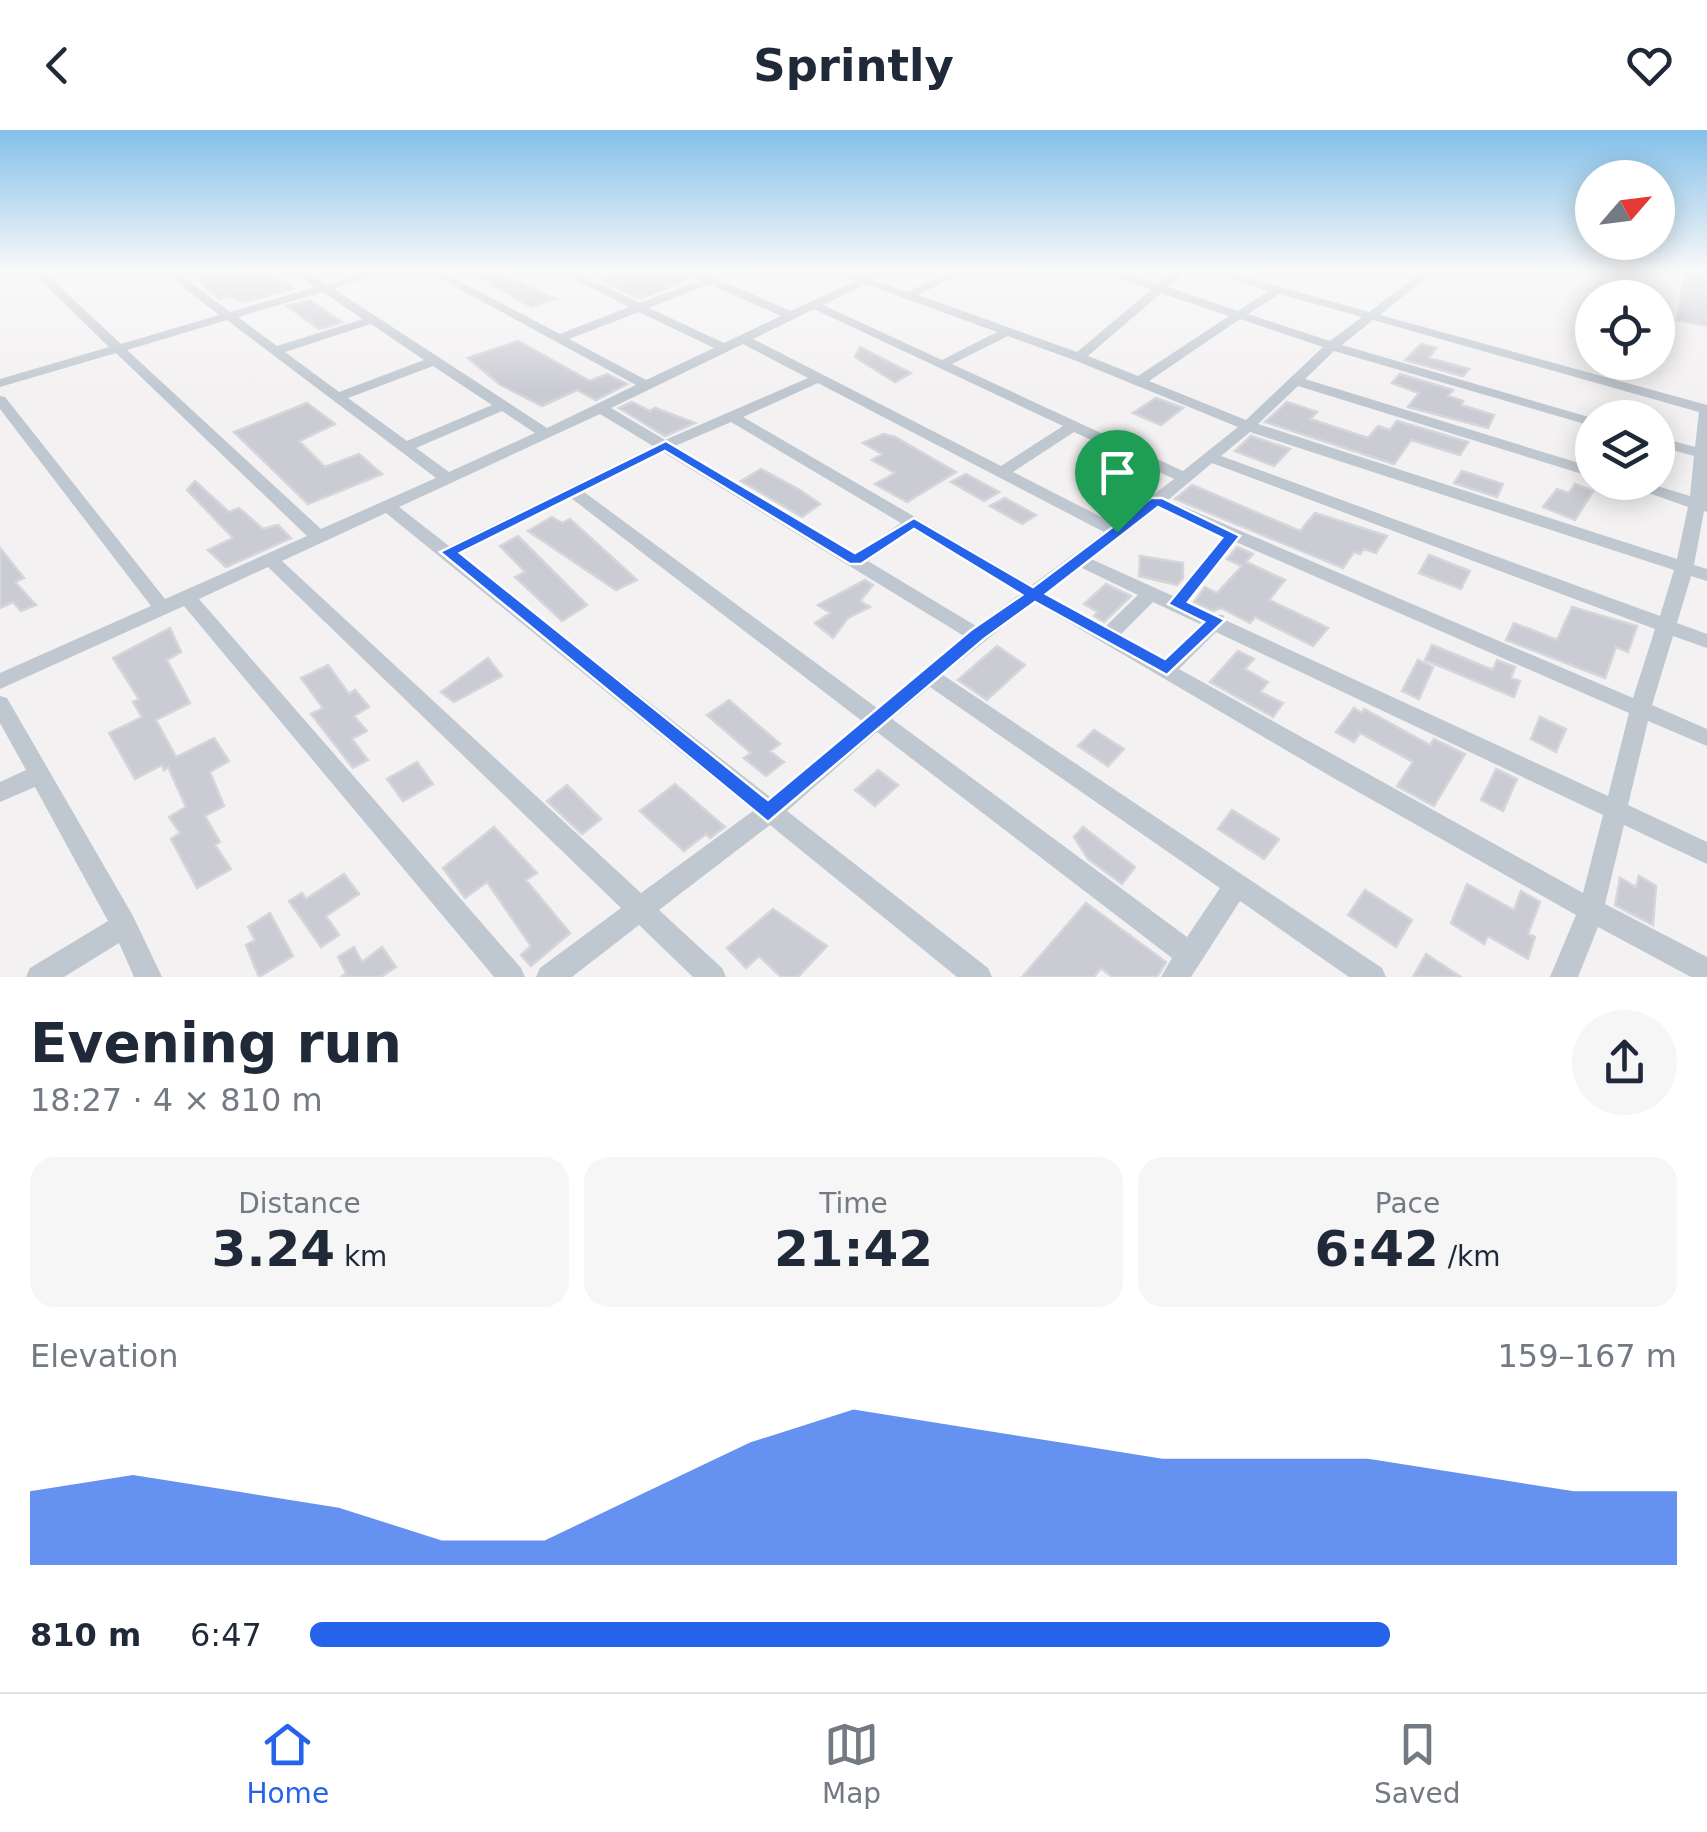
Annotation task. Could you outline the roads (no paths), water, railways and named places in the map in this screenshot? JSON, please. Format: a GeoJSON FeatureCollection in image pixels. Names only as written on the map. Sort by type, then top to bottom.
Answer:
{"type":"FeatureCollection","features":[{"type":"Feature","properties":{"kind":"street"},"geometry":{"type":"LineString","coordinates":[[78,312],[320,538]]}},
{"type":"Feature","properties":{"kind":"street"},"geometry":{"type":"LineString","coordinates":[[221,312],[448,479]]}},
{"type":"Feature","properties":{"kind":"street"},"geometry":{"type":"LineString","coordinates":[[0,383],[243,312]]}},
{"type":"Feature","properties":{"kind":"street"},"geometry":{"type":"LineString","coordinates":[[359,312],[546,434]]}},
{"type":"Feature","properties":{"kind":"street"},"geometry":{"type":"LineString","coordinates":[[507,312],[645,385]]}},
{"type":"Feature","properties":{"kind":"street"},"geometry":{"type":"LineString","coordinates":[[559,339],[631,312]]}},
{"type":"Feature","properties":{"kind":"street"},"geometry":{"type":"LineString","coordinates":[[647,312],[724,348]]}},
{"type":"Feature","properties":{"kind":"street"},"geometry":{"type":"LineString","coordinates":[[782,312],[792,316]]}},
{"type":"Feature","properties":{"kind":"street"},"geometry":{"type":"LineString","coordinates":[[0,682],[546,434],[801,312]]}},
{"type":"Feature","properties":{"kind":"street"},"geometry":{"type":"LineString","coordinates":[[828,312],[1184,477]]}},
{"type":"Feature","properties":{"kind":"street"},"geometry":{"type":"LineString","coordinates":[[948,312],[1078,357],[1248,426],[1707,575]]}},
{"type":"Feature","properties":{"kind":"street"},"geometry":{"type":"LineString","coordinates":[[1078,357],[1131,312]]}},
{"type":"Feature","properties":{"kind":"street"},"geometry":{"type":"LineString","coordinates":[[1232,312],[1332,346],[1575,417]]}},
{"type":"Feature","properties":{"kind":"street"},"geometry":{"type":"LineString","coordinates":[[1138,382],[1244,312]]}},
{"type":"Feature","properties":{"kind":"street"},"geometry":{"type":"LineString","coordinates":[[1352,312],[1707,410],[1702,506],[1640,710],[1591,911],[1564,977]]}},
{"type":"Feature","properties":{"kind":"street"},"geometry":{"type":"LineString","coordinates":[[550,977],[768,813],[978,635],[1156,501],[1248,426],[1332,346],[1375,312]]}},
{"type":"Feature","properties":{"kind":"street"},"geometry":{"type":"LineString","coordinates":[[275,352],[371,320]]}},
{"type":"Feature","properties":{"kind":"street"},"geometry":{"type":"LineString","coordinates":[[941,365],[1004,333]]}},
{"type":"Feature","properties":{"kind":"street"},"geometry":{"type":"LineString","coordinates":[[744,339],[1117,532]]}},
{"type":"Feature","properties":{"kind":"street"},"geometry":{"type":"LineString","coordinates":[[338,398],[433,361]]}},
{"type":"Feature","properties":{"kind":"street"},"geometry":{"type":"LineString","coordinates":[[448,552],[666,446],[819,378]]}},
{"type":"Feature","properties":{"kind":"street"},"geometry":{"type":"LineString","coordinates":[[1296,381],[1575,467]]}},
{"type":"Feature","properties":{"kind":"street"},"geometry":{"type":"LineString","coordinates":[[0,400],[163,609]]}},
{"type":"Feature","properties":{"kind":"street"},"geometry":{"type":"LineString","coordinates":[[406,447],[502,406]]}},
{"type":"Feature","properties":{"kind":"street"},"geometry":{"type":"LineString","coordinates":[[600,408],[978,635]]}},
{"type":"Feature","properties":{"kind":"street"},"geometry":{"type":"LineString","coordinates":[[731,416],[1034,594],[1591,911],[1707,970]]}},
{"type":"Feature","properties":{"kind":"street"},"geometry":{"type":"LineString","coordinates":[[1003,472],[1073,426]]}},
{"type":"Feature","properties":{"kind":"street"},"geometry":{"type":"LineString","coordinates":[[1675,446],[1703,454]]}},
{"type":"Feature","properties":{"kind":"street"},"geometry":{"type":"LineString","coordinates":[[1209,457],[1707,641]]}},
{"type":"Feature","properties":{"kind":"street"},"geometry":{"type":"LineString","coordinates":[[573,492],[878,719],[1182,966],[1237,884]]}},
{"type":"Feature","properties":{"kind":"street"},"geometry":{"type":"LineString","coordinates":[[1675,497],[1702,506]]}},
{"type":"Feature","properties":{"kind":"street"},"geometry":{"type":"LineString","coordinates":[[1156,501],[1707,738]]}},
{"type":"Feature","properties":{"kind":"street"},"geometry":{"type":"LineString","coordinates":[[388,507],[978,977]]}},
{"type":"Feature","properties":{"kind":"street"},"geometry":{"type":"LineString","coordinates":[[856,561],[914,522]]}},
{"type":"Feature","properties":{"kind":"street"},"geometry":{"type":"LineString","coordinates":[[1177,604],[1232,536]]}},
{"type":"Feature","properties":{"kind":"street"},"geometry":{"type":"LineString","coordinates":[[271,560],[712,977]]}},
{"type":"Feature","properties":{"kind":"street"},"geometry":{"type":"LineString","coordinates":[[1081,561],[1149,595],[1216,620],[1707,853]]}},
{"type":"Feature","properties":{"kind":"street"},"geometry":{"type":"LineString","coordinates":[[1108,635],[1149,595]]}},
{"type":"Feature","properties":{"kind":"street"},"geometry":{"type":"LineString","coordinates":[[188,598],[511,977]]}},
{"type":"Feature","properties":{"kind":"street"},"geometry":{"type":"LineString","coordinates":[[1167,668],[1216,620]]}},
{"type":"Feature","properties":{"kind":"street"},"geometry":{"type":"LineString","coordinates":[[930,676],[1372,977]]}},
{"type":"Feature","properties":{"kind":"street"},"geometry":{"type":"LineString","coordinates":[[0,704],[124,925],[148,977]]}},
{"type":"Feature","properties":{"kind":"street"},"geometry":{"type":"LineString","coordinates":[[0,793],[39,774]]}},
{"type":"Feature","properties":{"kind":"street"},"geometry":{"type":"LineString","coordinates":[[40,977],[124,925]]}}]}
